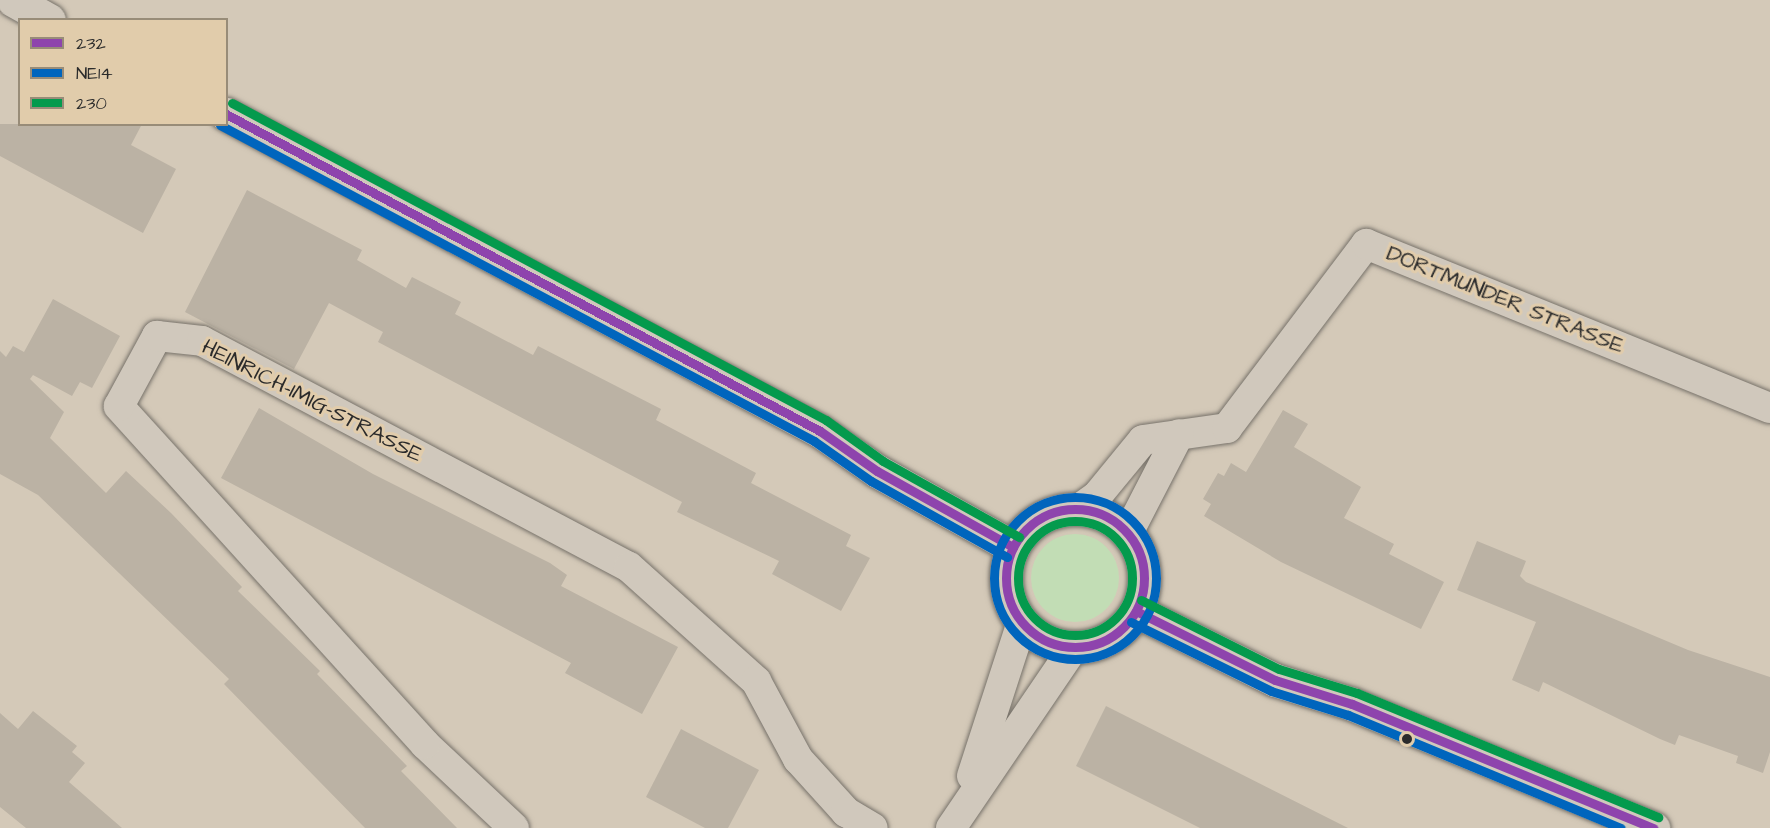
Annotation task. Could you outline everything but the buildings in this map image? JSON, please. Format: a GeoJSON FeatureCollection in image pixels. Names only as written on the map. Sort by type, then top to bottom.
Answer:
{"type":"FeatureCollection","features":[{"type":"Feature","properties":{"kind":"main road"},"geometry":{"type":"LineString","coordinates":[[13,0],[45,18]]}},
{"type":"Feature","properties":{"kind":"main road"},"geometry":{"type":"LineString","coordinates":[[228,115],[820,431],[876,471],[1013,547],[1006,573],[1009,599],[1022,622],[1046,640],[1074,647],[1110,638],[1136,611],[1144,571],[1128,533],[1098,512],[1079,509]]}},
{"type":"Feature","properties":{"kind":"main road","name":"DORTMUNDER STRASSE"},"geometry":{"type":"LineString","coordinates":[[1013,547],[1041,518],[1079,509]]}},
{"type":"Feature","properties":{"kind":"main road"},"geometry":{"type":"LineString","coordinates":[[1136,611],[1275,680],[1352,704],[1653,828]]}},
{"type":"Feature","properties":{"kind":"street","name":"DORTMUNDER STRASSE"},"geometry":{"type":"LineString","coordinates":[[1079,509],[1097,496],[1135,446],[1154,436],[1227,428],[1366,244],[1770,408]]}},
{"type":"Feature","properties":{"kind":"street","name":"HEINRICH-IMIG-STRASSE"},"geometry":{"type":"LineString","coordinates":[[514,828],[425,744],[119,406],[157,336],[202,341],[629,567],[756,681],[798,759],[846,812],[873,828]]}},
{"type":"Feature","properties":{"kind":"street"},"geometry":{"type":"LineString","coordinates":[[1128,533],[1179,434]]}},
{"type":"Feature","properties":{"kind":"street"},"geometry":{"type":"LineString","coordinates":[[956,819],[1022,622]]}},
{"type":"Feature","properties":{"kind":"street"},"geometry":{"type":"LineString","coordinates":[[956,819],[1074,647]]}},
{"type":"Feature","properties":{"kind":"green space"},"geometry":{"type":"Polygon","coordinates":[[[1075,534],[1100,541],[1112,553],[1119,578],[1112,603],[1100,615],[1075,622],[1050,615],[1038,603],[1031,578],[1038,553],[1050,541],[1075,534]]]}},
{"type":"Feature","properties":{"kind":"transit line","name":"230"},"geometry":{"type":"LineString","coordinates":[[232,103],[826,420],[883,461],[1019,537]]}},
{"type":"Feature","properties":{"kind":"transit line","name":"232"},"geometry":{"type":"LineString","coordinates":[[228,115],[820,431],[877,471],[1013,547]]}},
{"type":"Feature","properties":{"kind":"transit line","name":"NE14"},"geometry":{"type":"LineString","coordinates":[[222,126],[814,441],[871,481],[1007,557]]}},
{"type":"Feature","properties":{"kind":"transit line","name":"NE14"},"geometry":{"type":"LineString","coordinates":[[1075,497],[1106,503],[1132,521],[1150,547],[1156,578],[1150,609],[1132,635],[1106,653],[1075,659],[1044,653],[1018,635],[1000,609],[994,578],[1000,547],[1018,521],[1044,503],[1075,497]]}},
{"type":"Feature","properties":{"kind":"transit line","name":"232"},"geometry":{"type":"LineString","coordinates":[[1075,509],[1101,515],[1124,529],[1138,552],[1144,578],[1138,604],[1124,627],[1101,641],[1075,647],[1049,641],[1026,627],[1012,604],[1006,578],[1012,552],[1026,529],[1049,515],[1075,509]]}},
{"type":"Feature","properties":{"kind":"transit line","name":"230"},"geometry":{"type":"LineString","coordinates":[[1075,521],[1097,526],[1115,538],[1127,556],[1132,578],[1127,600],[1115,618],[1097,630],[1075,635],[1053,630],[1035,618],[1023,600],[1018,578],[1023,556],[1035,538],[1053,526],[1075,521]]}},
{"type":"Feature","properties":{"kind":"transit line","name":"230"},"geometry":{"type":"LineString","coordinates":[[1141,600],[1279,669],[1357,693],[1658,817]]}},
{"type":"Feature","properties":{"kind":"transit line","name":"232"},"geometry":{"type":"LineString","coordinates":[[1136,611],[1275,680],[1352,704],[1653,828]]}},
{"type":"Feature","properties":{"kind":"transit line","name":"NE14"},"geometry":{"type":"LineString","coordinates":[[1131,622],[1271,691],[1348,715],[1621,828]]}}]}
